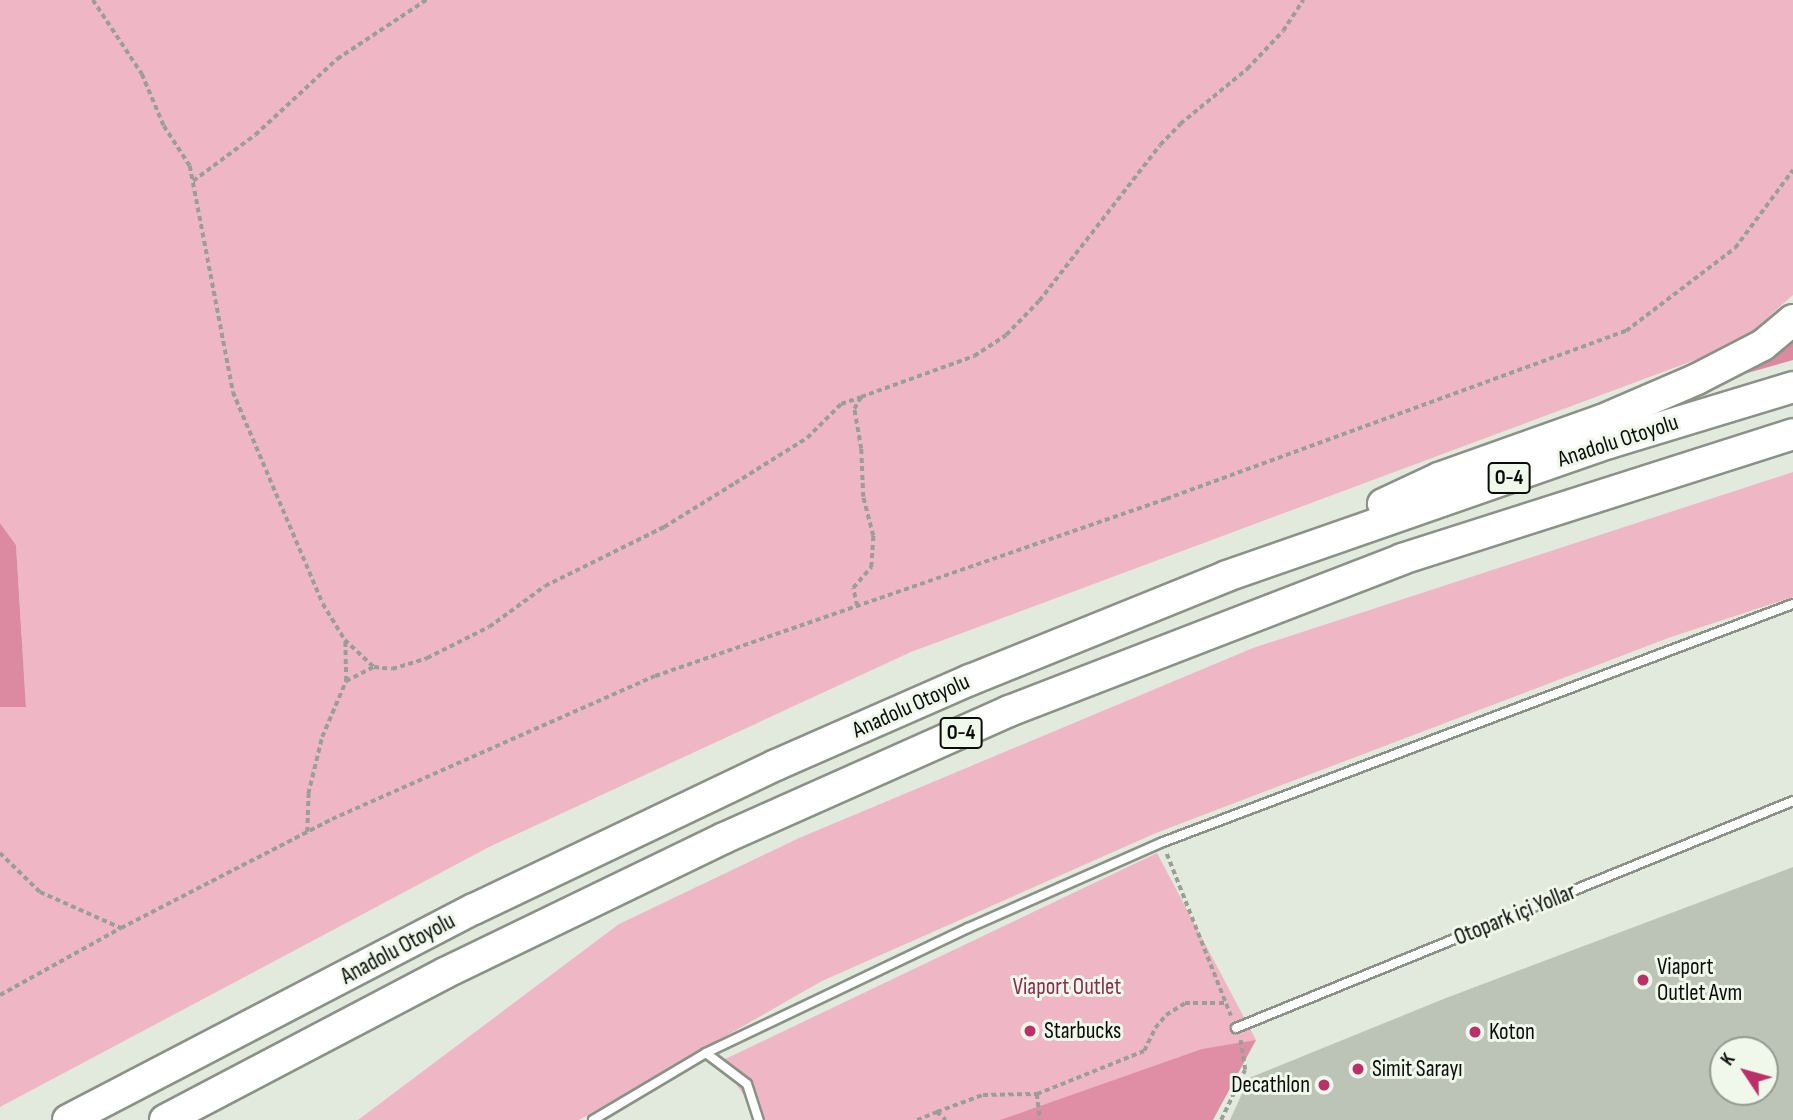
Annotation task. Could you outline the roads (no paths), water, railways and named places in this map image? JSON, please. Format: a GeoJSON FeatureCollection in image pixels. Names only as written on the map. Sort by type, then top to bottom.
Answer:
{"type":"FeatureCollection","features":[{"type":"Feature","properties":{"kind":"highway"},"geometry":{"type":"LineString","coordinates":[[1227,576],[1439,478],[1602,420],[1697,379],[1763,345],[1793,320]]}},
{"type":"Feature","properties":{"kind":"highway","name":"Anadolu Otoyolu"},"geometry":{"type":"LineString","coordinates":[[68,1120],[474,909],[776,765],[983,674],[1227,576],[1609,443],[1793,387]]}},
{"type":"Feature","properties":{"kind":"highway","name":"Anadolu Otoyolu"},"geometry":{"type":"LineString","coordinates":[[165,1120],[469,961],[724,838],[1009,711],[1402,559],[1793,434]]}},
{"type":"Feature","properties":{"kind":"lane"},"geometry":{"type":"LineString","coordinates":[[593,1120],[706,1053],[968,928],[1163,842],[1793,604]]}},
{"type":"Feature","properties":{"kind":"lane","name":"Otopark içi Yollar"},"geometry":{"type":"LineString","coordinates":[[1236,1028],[1793,801]]}},
{"type":"Feature","properties":{"kind":"lane"},"geometry":{"type":"LineString","coordinates":[[706,1053],[747,1084],[760,1120]]}},
{"type":"Feature","properties":{"kind":"place","name":"Viaport Outlet Avm"},"geometry":{"type":"Point","coordinates":[1643,980]}},
{"type":"Feature","properties":{"kind":"place","name":"Starbucks"},"geometry":{"type":"Point","coordinates":[1030,1031]}},
{"type":"Feature","properties":{"kind":"place","name":"Koton"},"geometry":{"type":"Point","coordinates":[1475,1032]}},
{"type":"Feature","properties":{"kind":"place","name":"Simit Sarayı"},"geometry":{"type":"Point","coordinates":[1358,1069]}},
{"type":"Feature","properties":{"kind":"place","name":"Decathlon"},"geometry":{"type":"Point","coordinates":[1324,1085]}},
{"type":"Feature","properties":{"kind":"park label","name":"Viaport Outlet"},"geometry":{"type":"Point","coordinates":[1067,987]}}]}
